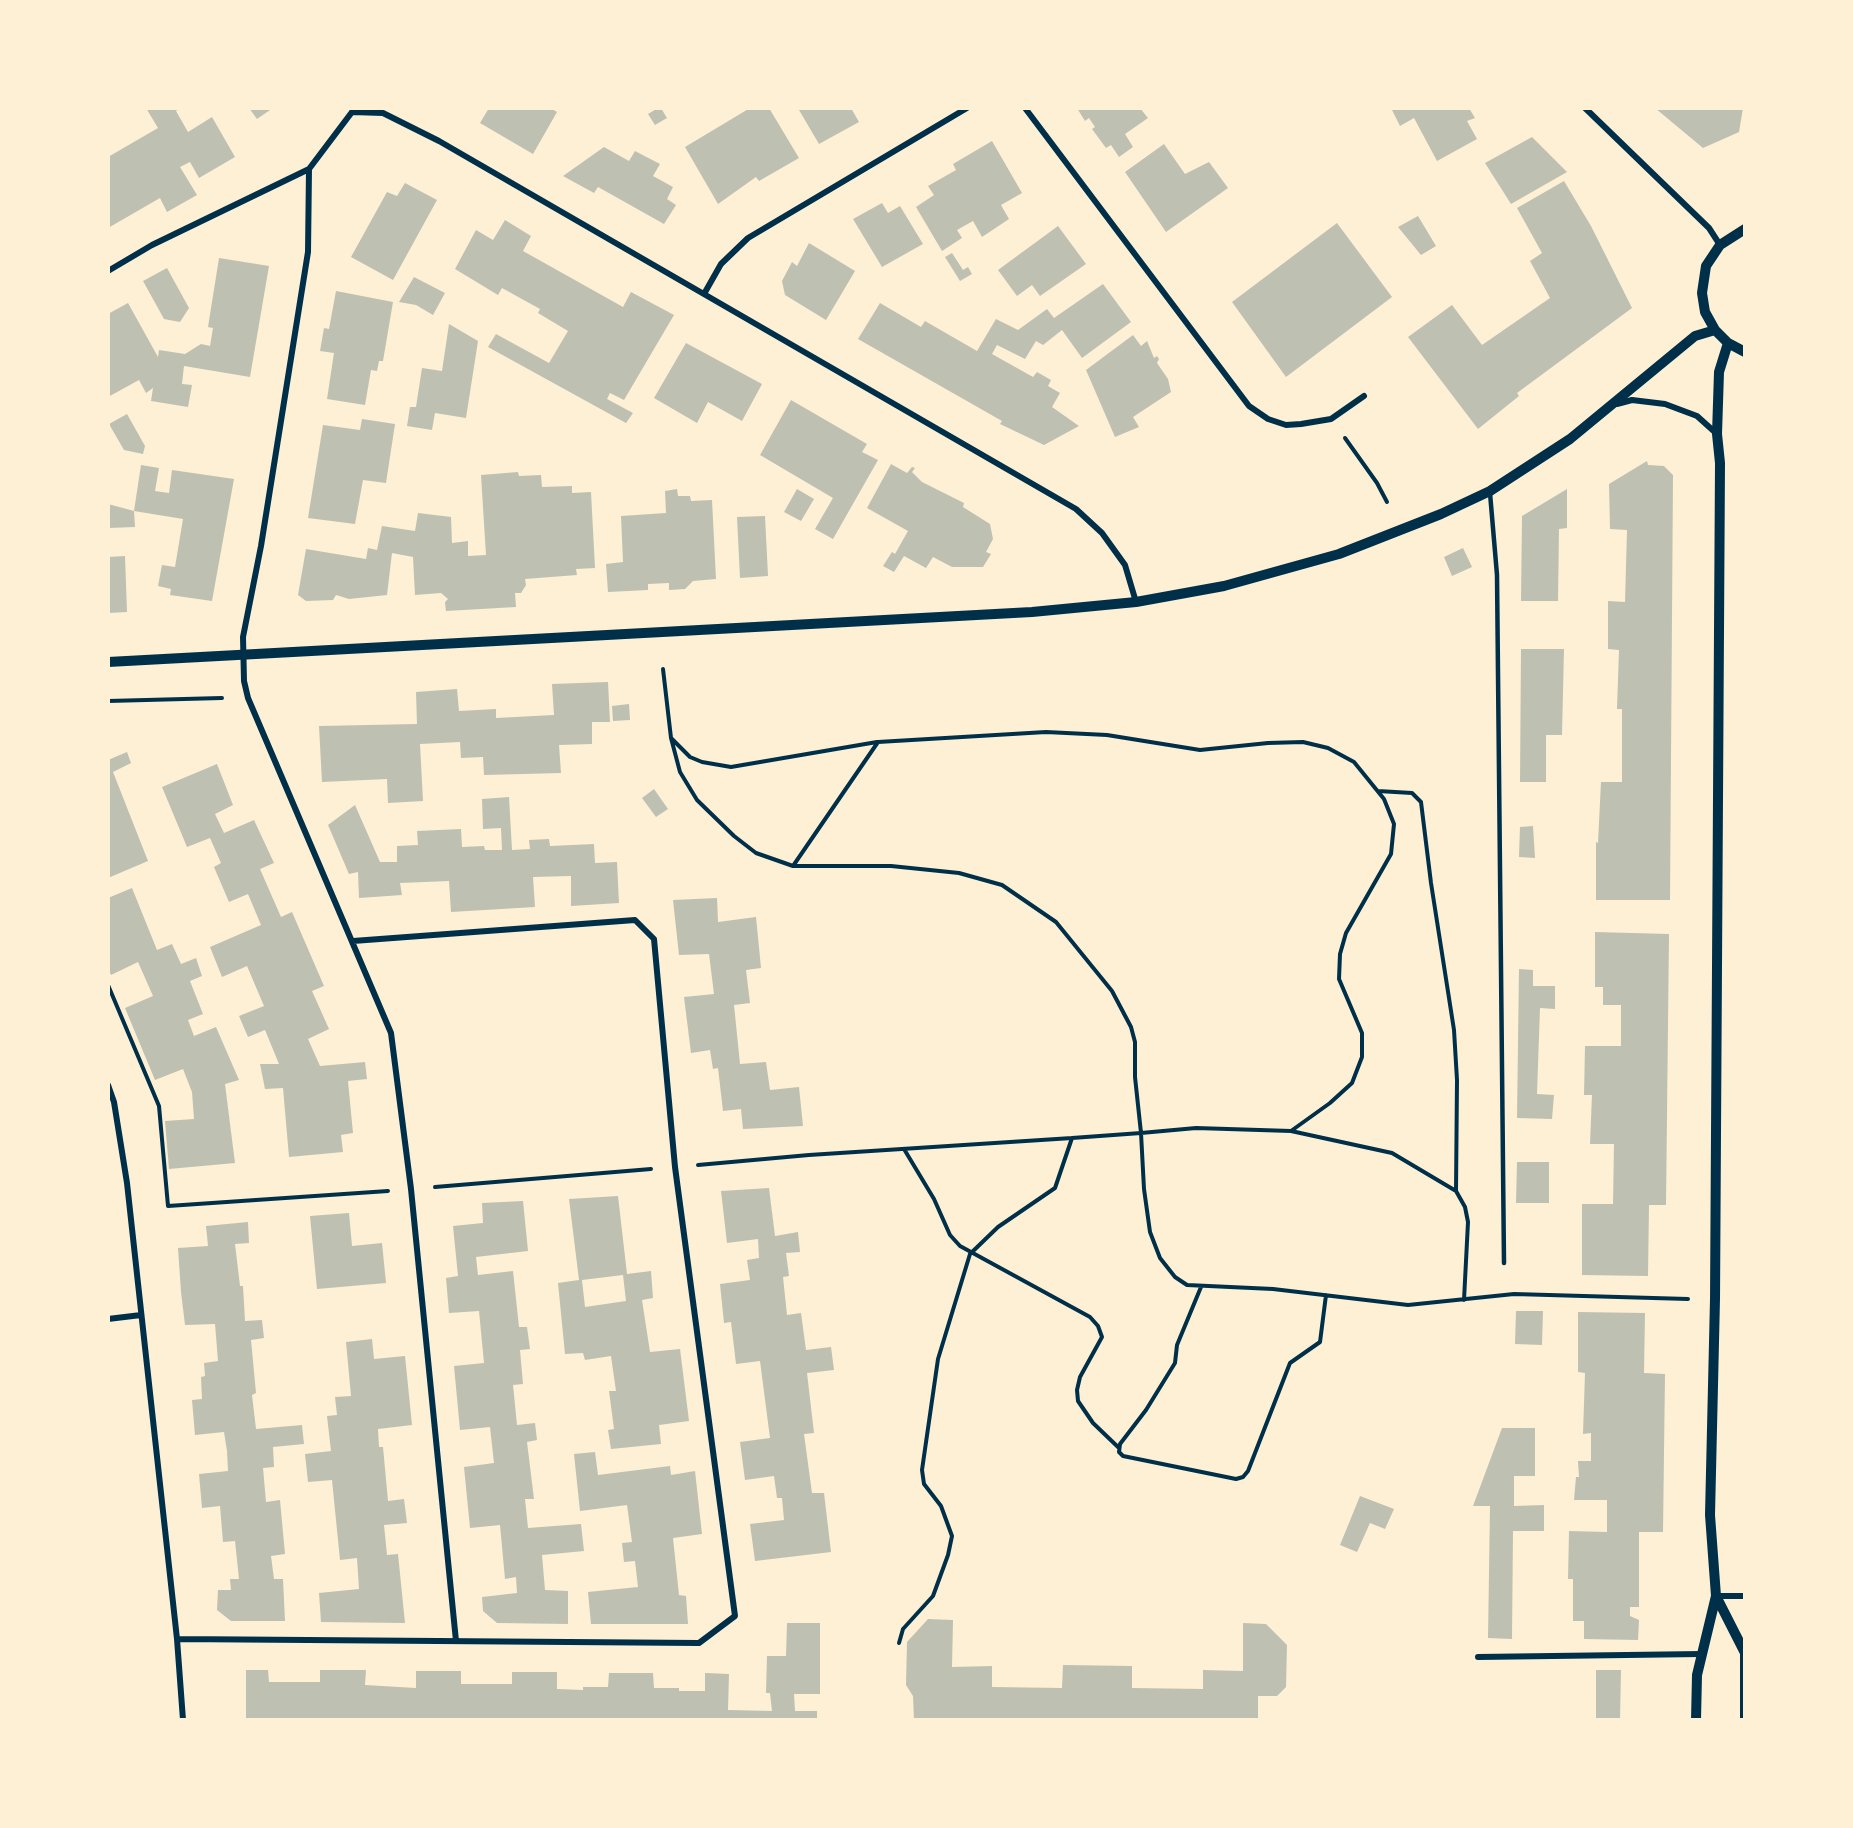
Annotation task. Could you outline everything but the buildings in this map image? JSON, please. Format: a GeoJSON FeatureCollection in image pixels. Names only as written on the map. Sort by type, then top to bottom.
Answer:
{"type":"FeatureCollection","features":[{"type":"Feature","properties":{"kind":"street"},"geometry":{"type":"LineString","coordinates":[[704,294],[722,264],[748,238],[967,108]]}},
{"type":"Feature","properties":{"kind":"street"},"geometry":{"type":"LineString","coordinates":[[1025,108],[1249,406],[1268,419],[1286,425],[1331,419],[1364,396]]}},
{"type":"Feature","properties":{"kind":"street"},"geometry":{"type":"LineString","coordinates":[[1584,108],[1709,228],[1720,245]]}},
{"type":"Feature","properties":{"kind":"street"},"geometry":{"type":"LineString","coordinates":[[108,272],[152,245],[309,169],[350,110],[386,111],[1076,509],[1102,533],[1125,565],[1136,602]]}},
{"type":"Feature","properties":{"kind":"street"},"geometry":{"type":"LineString","coordinates":[[309,169],[308,252],[261,546],[243,637],[243,655],[248,698],[391,1033],[411,1189],[456,1641]]}},
{"type":"Feature","properties":{"kind":"street"},"geometry":{"type":"LineString","coordinates":[[1745,229],[1720,245],[1706,266],[1702,293],[1705,312],[1715,330],[1728,343],[1745,352]]}},
{"type":"Feature","properties":{"kind":"street"},"geometry":{"type":"LineString","coordinates":[[108,662],[1032,612],[1136,602],[1224,586],[1339,554],[1441,514],[1490,491],[1570,439],[1616,404],[1695,336],[1715,330]]}},
{"type":"Feature","properties":{"kind":"street"},"geometry":{"type":"LineString","coordinates":[[1696,1720],[1697,1675],[1716,1596],[1710,1515],[1715,1299],[1720,463],[1717,434],[1719,372],[1728,343]]}},
{"type":"Feature","properties":{"kind":"street"},"geometry":{"type":"LineString","coordinates":[[1616,404],[1632,400],[1665,404],[1697,416],[1717,434]]}},
{"type":"Feature","properties":{"kind":"street"},"geometry":{"type":"LineString","coordinates":[[177,1640],[699,1643],[735,1616],[675,1167],[654,939],[635,920],[353,941]]}},
{"type":"Feature","properties":{"kind":"street"},"geometry":{"type":"LineString","coordinates":[[108,1085],[114,1102],[127,1183],[177,1640],[183,1720]]}},
{"type":"Feature","properties":{"kind":"street"},"geometry":{"type":"LineString","coordinates":[[108,1319],[141,1315]]}},
{"type":"Feature","properties":{"kind":"street"},"geometry":{"type":"LineString","coordinates":[[1716,1596],[1745,1596]]}},
{"type":"Feature","properties":{"kind":"street"},"geometry":{"type":"LineString","coordinates":[[1716,1596],[1745,1653],[1745,1720]]}},
{"type":"Feature","properties":{"kind":"street"},"geometry":{"type":"LineString","coordinates":[[1478,1656],[1701,1654]]}},
{"type":"Feature","properties":{"kind":"lane"},"geometry":{"type":"LineString","coordinates":[[1490,491],[1497,575],[1504,1263]]}},
{"type":"Feature","properties":{"kind":"path"},"geometry":{"type":"LineString","coordinates":[[1331,419],[1377,483],[1387,502]]}},
{"type":"Feature","properties":{"kind":"path"},"geometry":{"type":"LineString","coordinates":[[663,669],[671,738],[681,772],[697,800],[756,853],[793,866],[891,866],[959,873],[1002,885],[1056,922],[1112,991],[1131,1027],[1135,1042],[1135,1077],[1150,1232],[1160,1258],[1175,1277],[1187,1285],[1273,1289],[1408,1305],[1514,1294],[1715,1299]]}},
{"type":"Feature","properties":{"kind":"path"},"geometry":{"type":"LineString","coordinates":[[108,701],[222,698]]}},
{"type":"Feature","properties":{"kind":"path"},"geometry":{"type":"LineString","coordinates":[[671,738],[690,757],[702,762],[731,767],[878,742],[1046,732],[1107,735],[1200,750],[1303,742],[1328,748],[1354,762],[1384,799],[1394,824],[1391,854],[1346,933],[1340,954],[1339,979],[1362,1033],[1362,1057],[1352,1083],[1330,1104],[1291,1131]]}},
{"type":"Feature","properties":{"kind":"path"},"geometry":{"type":"LineString","coordinates":[[793,866],[878,742]]}},
{"type":"Feature","properties":{"kind":"path"},"geometry":{"type":"LineString","coordinates":[[1378,791],[1412,793],[1421,802],[1431,884],[1454,1030],[1457,1080],[1456,1191],[1468,1222],[1464,1300]]}},
{"type":"Feature","properties":{"kind":"path"},"geometry":{"type":"LineString","coordinates":[[809,1155],[1196,1128],[1291,1131],[1392,1153],[1456,1191]]}},
{"type":"Feature","properties":{"kind":"path"},"geometry":{"type":"LineString","coordinates":[[899,1643],[903,1629],[933,1596],[948,1555],[952,1536],[941,1506],[924,1484],[922,1470],[938,1359],[970,1254],[998,1227],[1055,1188],[1072,1138]]}},
{"type":"Feature","properties":{"kind":"path"},"geometry":{"type":"LineString","coordinates":[[903,1149],[934,1199],[950,1235],[970,1254],[1090,1317],[1098,1326],[1102,1337],[1080,1377],[1077,1390],[1078,1401],[1093,1422],[1118,1447],[1123,1456],[1236,1479],[1243,1477],[1290,1363],[1320,1342],[1326,1295]]}},
{"type":"Feature","properties":{"kind":"path"},"geometry":{"type":"LineString","coordinates":[[1118,1447],[1146,1410],[1175,1363],[1177,1345],[1201,1287]]}}]}
